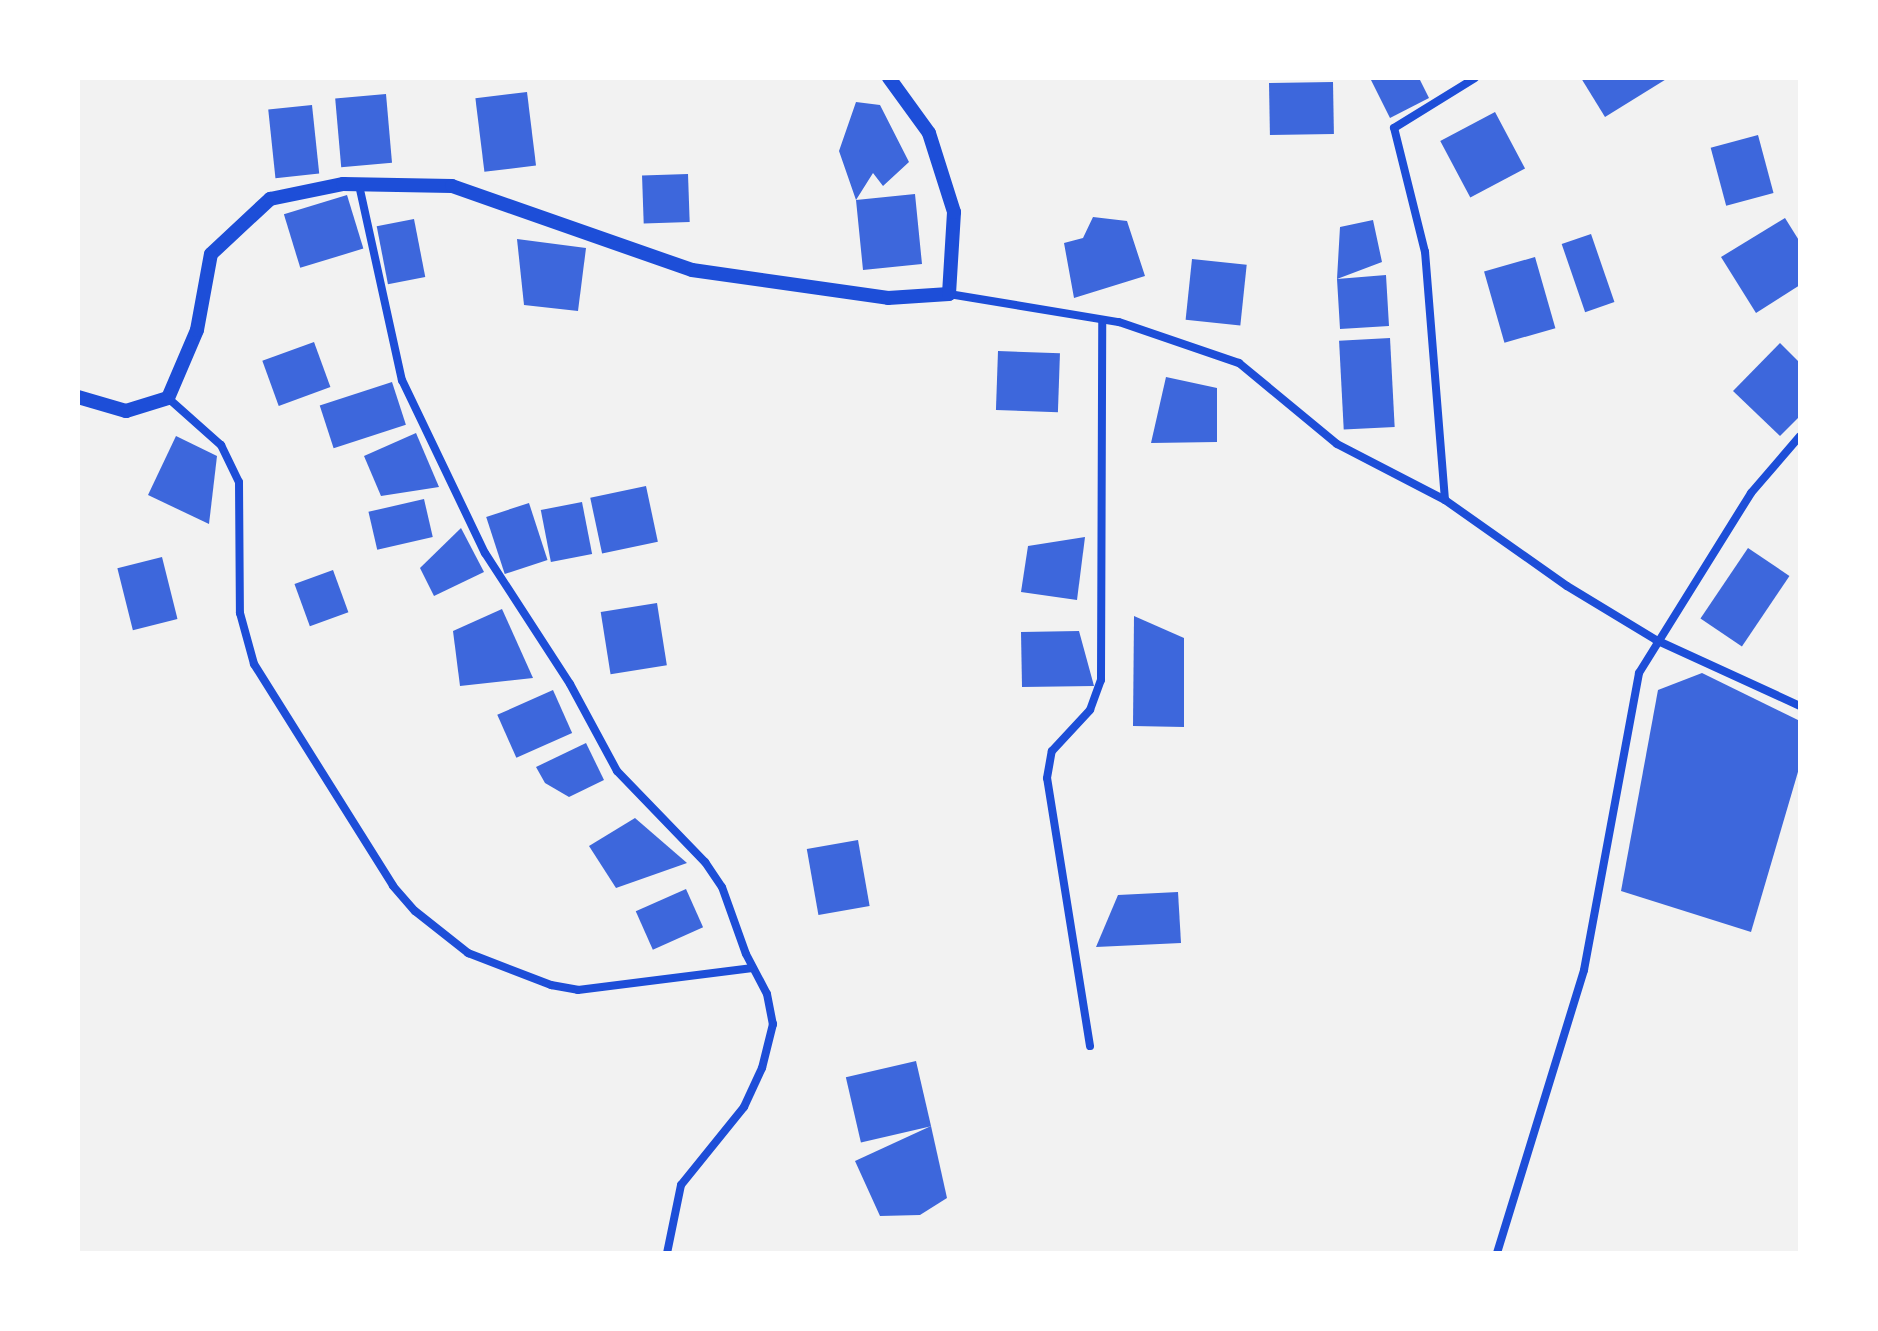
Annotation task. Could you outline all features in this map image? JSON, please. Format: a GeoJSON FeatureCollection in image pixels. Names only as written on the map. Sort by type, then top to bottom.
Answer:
{"type":"FeatureCollection","features":[{"type":"Feature","properties":{"kind":"street"},"geometry":{"type":"LineString","coordinates":[[889,78],[929,133],[954,212],[949,294]]}},
{"type":"Feature","properties":{"kind":"street"},"geometry":{"type":"LineString","coordinates":[[1445,500],[1425,252],[1394,128],[1475,78]]}},
{"type":"Feature","properties":{"kind":"street"},"geometry":{"type":"LineString","coordinates":[[359,185],[402,380],[485,553],[570,684],[617,771],[705,862],[722,887],[753,968],[767,994],[773,1024],[770,1046],[744,1107],[681,1185],[667,1253]]}},
{"type":"Feature","properties":{"kind":"street"},"geometry":{"type":"LineString","coordinates":[[78,397],[126,411],[168,398],[197,330],[211,254],[270,199],[359,185],[452,186],[692,270],[888,298],[949,294],[1102,320],[1239,363],[1337,444],[1445,500],[1567,586],[1656,640],[1800,706]]}},
{"type":"Feature","properties":{"kind":"street"},"geometry":{"type":"LineString","coordinates":[[1090,1046],[1047,778],[1052,751],[1090,710],[1101,680],[1102,320]]}},
{"type":"Feature","properties":{"kind":"street"},"geometry":{"type":"LineString","coordinates":[[168,398],[221,445],[239,482],[240,613],[254,664],[393,886],[415,911],[468,953],[551,985],[578,990],[753,968]]}},
{"type":"Feature","properties":{"kind":"street"},"geometry":{"type":"LineString","coordinates":[[1497,1253],[1584,970],[1628,713],[1639,673],[1656,640],[1751,493],[1800,436]]}},
{"type":"Feature","properties":{"kind":"building"},"geometry":{"type":"Polygon","coordinates":[[[1370,78],[1419,78],[1429,98],[1390,118],[1370,78]]]}},
{"type":"Feature","properties":{"kind":"building"},"geometry":{"type":"Polygon","coordinates":[[[1581,78],[1668,78],[1605,117],[1581,78]]]}},
{"type":"Feature","properties":{"kind":"building"},"geometry":{"type":"Polygon","coordinates":[[[1333,82],[1334,134],[1270,135],[1269,83],[1333,82]]]}},
{"type":"Feature","properties":{"kind":"building"},"geometry":{"type":"Polygon","coordinates":[[[527,92],[536,165],[484,172],[475,98],[527,92]]]}},
{"type":"Feature","properties":{"kind":"building"},"geometry":{"type":"Polygon","coordinates":[[[386,94],[392,163],[341,167],[335,98],[386,94]]]}},
{"type":"Feature","properties":{"kind":"building"},"geometry":{"type":"Polygon","coordinates":[[[856,102],[880,105],[909,162],[883,186],[873,173],[856,200],[839,151],[856,102]]]}},
{"type":"Feature","properties":{"kind":"building"},"geometry":{"type":"Polygon","coordinates":[[[312,105],[319,174],[275,178],[268,110],[312,105]]]}},
{"type":"Feature","properties":{"kind":"building"},"geometry":{"type":"Polygon","coordinates":[[[1495,112],[1525,169],[1470,198],[1440,141],[1495,112]]]}},
{"type":"Feature","properties":{"kind":"building"},"geometry":{"type":"Polygon","coordinates":[[[1758,135],[1774,193],[1726,206],[1711,148],[1758,135]]]}},
{"type":"Feature","properties":{"kind":"building"},"geometry":{"type":"Polygon","coordinates":[[[688,174],[690,222],[644,224],[642,176],[688,174]]]}},
{"type":"Feature","properties":{"kind":"building"},"geometry":{"type":"Polygon","coordinates":[[[915,194],[922,264],[863,270],[856,200],[915,194]]]}},
{"type":"Feature","properties":{"kind":"building"},"geometry":{"type":"Polygon","coordinates":[[[347,195],[363,249],[300,268],[284,214],[347,195]]]}},
{"type":"Feature","properties":{"kind":"building"},"geometry":{"type":"Polygon","coordinates":[[[1093,217],[1127,221],[1145,276],[1074,298],[1064,243],[1083,238],[1093,217]]]}},
{"type":"Feature","properties":{"kind":"building"},"geometry":{"type":"Polygon","coordinates":[[[1785,218],[1800,242],[1800,285],[1756,313],[1721,257],[1785,218]]]}},
{"type":"Feature","properties":{"kind":"building"},"geometry":{"type":"Polygon","coordinates":[[[414,219],[425,277],[388,284],[377,226],[414,219]]]}},
{"type":"Feature","properties":{"kind":"building"},"geometry":{"type":"Polygon","coordinates":[[[1373,220],[1382,262],[1337,279],[1340,227],[1373,220]]]}},
{"type":"Feature","properties":{"kind":"building"},"geometry":{"type":"Polygon","coordinates":[[[1591,234],[1614,302],[1585,312],[1562,244],[1591,234]]]}},
{"type":"Feature","properties":{"kind":"building"},"geometry":{"type":"Polygon","coordinates":[[[517,239],[586,248],[578,311],[524,305],[517,239]]]}},
{"type":"Feature","properties":{"kind":"building"},"geometry":{"type":"Polygon","coordinates":[[[1535,257],[1555,328],[1504,343],[1484,272],[1535,257]]]}},
{"type":"Feature","properties":{"kind":"building"},"geometry":{"type":"Polygon","coordinates":[[[1192,259],[1247,265],[1240,325],[1186,320],[1192,259]]]}},
{"type":"Feature","properties":{"kind":"building"},"geometry":{"type":"Polygon","coordinates":[[[1386,275],[1389,326],[1340,329],[1337,279],[1386,275]]]}},
{"type":"Feature","properties":{"kind":"building"},"geometry":{"type":"Polygon","coordinates":[[[1390,338],[1395,427],[1344,430],[1339,341],[1390,338]]]}},
{"type":"Feature","properties":{"kind":"building"},"geometry":{"type":"Polygon","coordinates":[[[314,342],[330,387],[279,406],[262,361],[314,342]]]}},
{"type":"Feature","properties":{"kind":"building"},"geometry":{"type":"Polygon","coordinates":[[[1780,343],[1800,363],[1800,416],[1780,436],[1733,391],[1780,343]]]}},
{"type":"Feature","properties":{"kind":"building"},"geometry":{"type":"Polygon","coordinates":[[[998,351],[1060,353],[1058,412],[996,410],[998,351]]]}},
{"type":"Feature","properties":{"kind":"building"},"geometry":{"type":"Polygon","coordinates":[[[1166,377],[1217,388],[1217,442],[1151,443],[1166,377]]]}},
{"type":"Feature","properties":{"kind":"building"},"geometry":{"type":"Polygon","coordinates":[[[392,382],[406,425],[334,448],[320,405],[392,382]]]}},
{"type":"Feature","properties":{"kind":"building"},"geometry":{"type":"Polygon","coordinates":[[[416,433],[439,487],[381,496],[364,456],[416,433]]]}},
{"type":"Feature","properties":{"kind":"building"},"geometry":{"type":"Polygon","coordinates":[[[176,436],[217,456],[209,524],[148,495],[176,436]]]}},
{"type":"Feature","properties":{"kind":"building"},"geometry":{"type":"Polygon","coordinates":[[[646,486],[658,542],[602,554],[590,498],[646,486]]]}},
{"type":"Feature","properties":{"kind":"building"},"geometry":{"type":"Polygon","coordinates":[[[424,499],[433,537],[377,550],[368,512],[424,499]]]}},
{"type":"Feature","properties":{"kind":"building"},"geometry":{"type":"Polygon","coordinates":[[[582,502],[592,554],[551,562],[541,510],[582,502]]]}},
{"type":"Feature","properties":{"kind":"building"},"geometry":{"type":"Polygon","coordinates":[[[529,503],[548,560],[505,574],[486,517],[529,503]]]}},
{"type":"Feature","properties":{"kind":"building"},"geometry":{"type":"Polygon","coordinates":[[[461,528],[484,572],[434,596],[420,568],[461,528]]]}},
{"type":"Feature","properties":{"kind":"building"},"geometry":{"type":"Polygon","coordinates":[[[1085,537],[1077,600],[1021,592],[1028,546],[1085,537]]]}},
{"type":"Feature","properties":{"kind":"building"},"geometry":{"type":"Polygon","coordinates":[[[1748,548],[1789,576],[1742,646],[1700,618],[1748,548]]]}},
{"type":"Feature","properties":{"kind":"building"},"geometry":{"type":"Polygon","coordinates":[[[162,557],[177,619],[133,630],[117,568],[162,557]]]}},
{"type":"Feature","properties":{"kind":"building"},"geometry":{"type":"Polygon","coordinates":[[[333,570],[348,612],[310,626],[294,584],[333,570]]]}},
{"type":"Feature","properties":{"kind":"building"},"geometry":{"type":"Polygon","coordinates":[[[657,603],[667,665],[611,674],[601,612],[657,603]]]}},
{"type":"Feature","properties":{"kind":"building"},"geometry":{"type":"Polygon","coordinates":[[[502,609],[533,678],[460,686],[453,631],[502,609]]]}},
{"type":"Feature","properties":{"kind":"building"},"geometry":{"type":"Polygon","coordinates":[[[1134,616],[1184,638],[1184,727],[1133,726],[1134,616]]]}},
{"type":"Feature","properties":{"kind":"building"},"geometry":{"type":"Polygon","coordinates":[[[1079,631],[1094,686],[1022,687],[1021,632],[1079,631]]]}},
{"type":"Feature","properties":{"kind":"building"},"geometry":{"type":"Polygon","coordinates":[[[1702,673],[1800,721],[1800,765],[1751,932],[1621,891],[1658,690],[1702,673]]]}},
{"type":"Feature","properties":{"kind":"building"},"geometry":{"type":"Polygon","coordinates":[[[553,690],[572,733],[516,758],[497,715],[553,690]]]}},
{"type":"Feature","properties":{"kind":"building"},"geometry":{"type":"Polygon","coordinates":[[[586,743],[604,780],[569,797],[545,783],[536,767],[586,743]]]}},
{"type":"Feature","properties":{"kind":"building"},"geometry":{"type":"Polygon","coordinates":[[[635,818],[687,863],[616,888],[589,846],[635,818]]]}},
{"type":"Feature","properties":{"kind":"building"},"geometry":{"type":"Polygon","coordinates":[[[858,840],[870,906],[818,915],[807,849],[858,840]]]}},
{"type":"Feature","properties":{"kind":"building"},"geometry":{"type":"Polygon","coordinates":[[[686,889],[703,927],[653,950],[636,911],[686,889]]]}},
{"type":"Feature","properties":{"kind":"building"},"geometry":{"type":"Polygon","coordinates":[[[1178,892],[1181,943],[1096,947],[1118,895],[1178,892]]]}},
{"type":"Feature","properties":{"kind":"building"},"geometry":{"type":"Polygon","coordinates":[[[916,1061],[931,1126],[861,1142],[846,1077],[916,1061]]]}},
{"type":"Feature","properties":{"kind":"building"},"geometry":{"type":"Polygon","coordinates":[[[931,1126],[947,1198],[920,1215],[880,1216],[855,1161],[931,1126]]]}}]}
